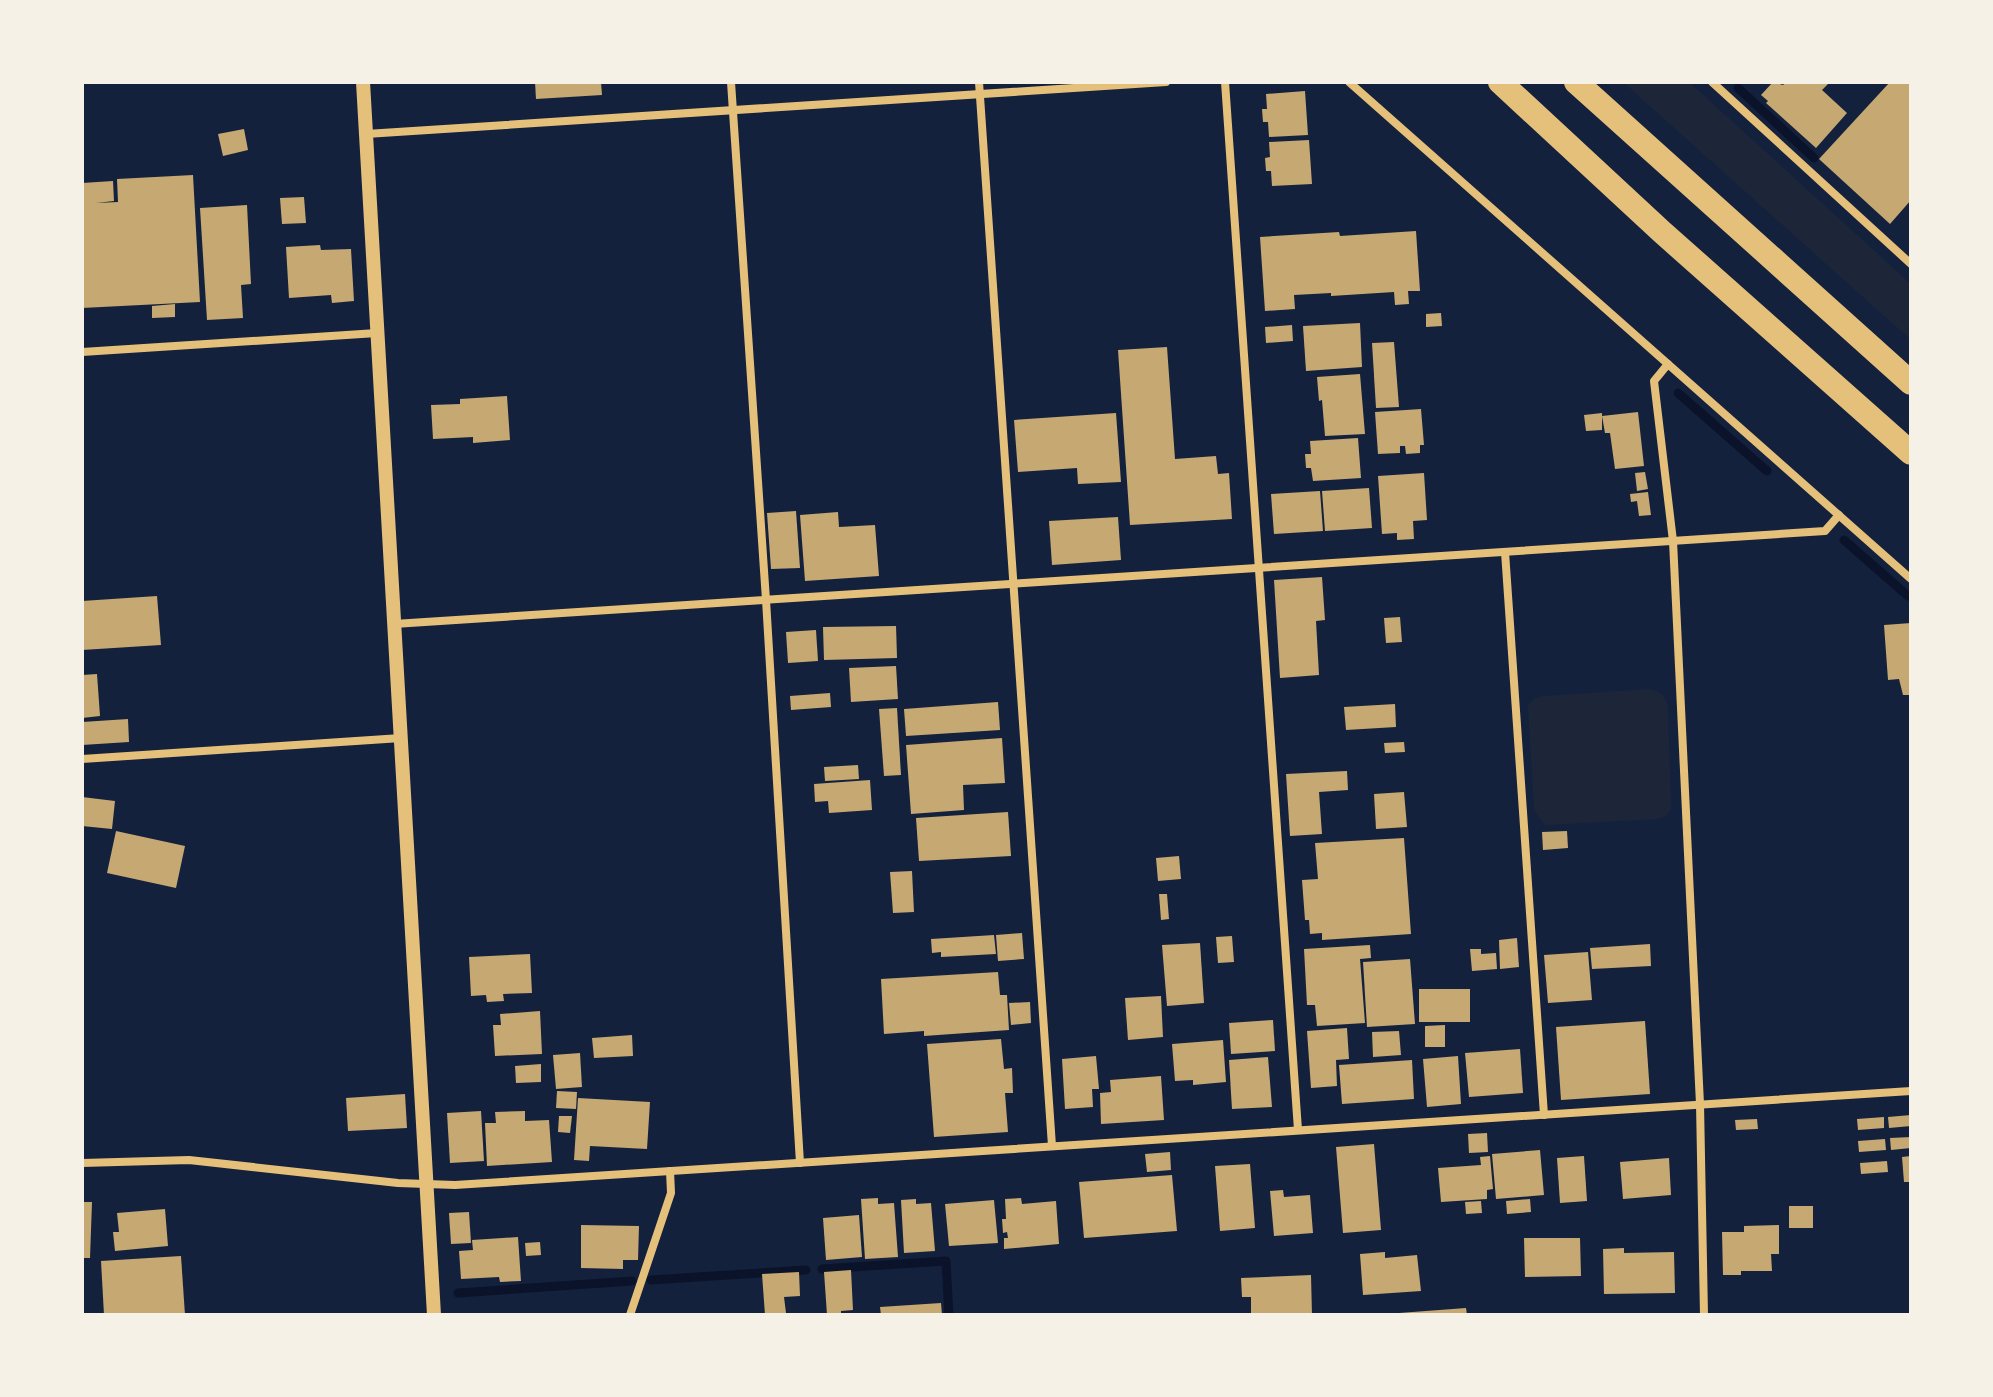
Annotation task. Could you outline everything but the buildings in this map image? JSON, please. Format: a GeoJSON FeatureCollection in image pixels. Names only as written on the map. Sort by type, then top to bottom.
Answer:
{"type":"FeatureCollection","features":[{"type":"Feature","properties":{"kind":"highway"},"geometry":{"type":"LineString","coordinates":[[1500,82],[1662,232],[1911,453]]}},
{"type":"Feature","properties":{"kind":"highway"},"geometry":{"type":"LineString","coordinates":[[1576,82],[1911,383]]}},
{"type":"Feature","properties":{"kind":"street"},"geometry":{"type":"LineString","coordinates":[[363,82],[434,1315]]}},
{"type":"Feature","properties":{"kind":"street"},"geometry":{"type":"LineString","coordinates":[[731,82],[800,1163]]}},
{"type":"Feature","properties":{"kind":"street"},"geometry":{"type":"LineString","coordinates":[[979,82],[1052,1146]]}},
{"type":"Feature","properties":{"kind":"street"},"geometry":{"type":"LineString","coordinates":[[366,134],[1166,82]]}},
{"type":"Feature","properties":{"kind":"street"},"geometry":{"type":"LineString","coordinates":[[1225,82],[1298,1130]]}},
{"type":"Feature","properties":{"kind":"street"},"geometry":{"type":"LineString","coordinates":[[1349,82],[1911,579]]}},
{"type":"Feature","properties":{"kind":"street"},"geometry":{"type":"LineString","coordinates":[[1712,82],[1911,264]]}},
{"type":"Feature","properties":{"kind":"street"},"geometry":{"type":"LineString","coordinates":[[82,352],[377,333]]}},
{"type":"Feature","properties":{"kind":"street"},"geometry":{"type":"LineString","coordinates":[[1668,364],[1654,381],[1673,541],[1700,1104],[1704,1315]]}},
{"type":"Feature","properties":{"kind":"street"},"geometry":{"type":"LineString","coordinates":[[394,624],[1825,531],[1839,515]]}},
{"type":"Feature","properties":{"kind":"street"},"geometry":{"type":"LineString","coordinates":[[1505,552],[1544,1115]]}},
{"type":"Feature","properties":{"kind":"street"},"geometry":{"type":"LineString","coordinates":[[82,759],[401,738]]}},
{"type":"Feature","properties":{"kind":"street"},"geometry":{"type":"LineString","coordinates":[[82,1163],[189,1160],[455,1185],[1911,1091]]}},
{"type":"Feature","properties":{"kind":"street"},"geometry":{"type":"LineString","coordinates":[[630,1315],[671,1193],[670,1171]]}},
{"type":"Feature","properties":{"kind":"shaded area"},"geometry":{"type":"Polygon","coordinates":[[[1623,82],[1689,82],[1911,284],[1911,340],[1623,82]]]}},
{"type":"Feature","properties":{"kind":"shaded area"},"geometry":{"type":"Polygon","coordinates":[[[1649,689],[1661,694],[1668,705],[1671,810],[1664,817],[1656,819],[1545,825],[1534,810],[1528,705],[1535,698],[1544,696],[1649,689]]]}},
{"type":"Feature","properties":{"kind":"waterway"},"geometry":{"type":"LineString","coordinates":[[1738,88],[1814,158]]}},
{"type":"Feature","properties":{"kind":"waterway"},"geometry":{"type":"LineString","coordinates":[[1678,393],[1767,471]]}},
{"type":"Feature","properties":{"kind":"waterway"},"geometry":{"type":"LineString","coordinates":[[1844,540],[1908,596]]}},
{"type":"Feature","properties":{"kind":"waterway"},"geometry":{"type":"LineString","coordinates":[[822,1269],[946,1261],[949,1315]]}},
{"type":"Feature","properties":{"kind":"waterway"},"geometry":{"type":"LineString","coordinates":[[651,1280],[806,1270]]}},
{"type":"Feature","properties":{"kind":"waterway"},"geometry":{"type":"LineString","coordinates":[[458,1293],[632,1281]]}}]}
